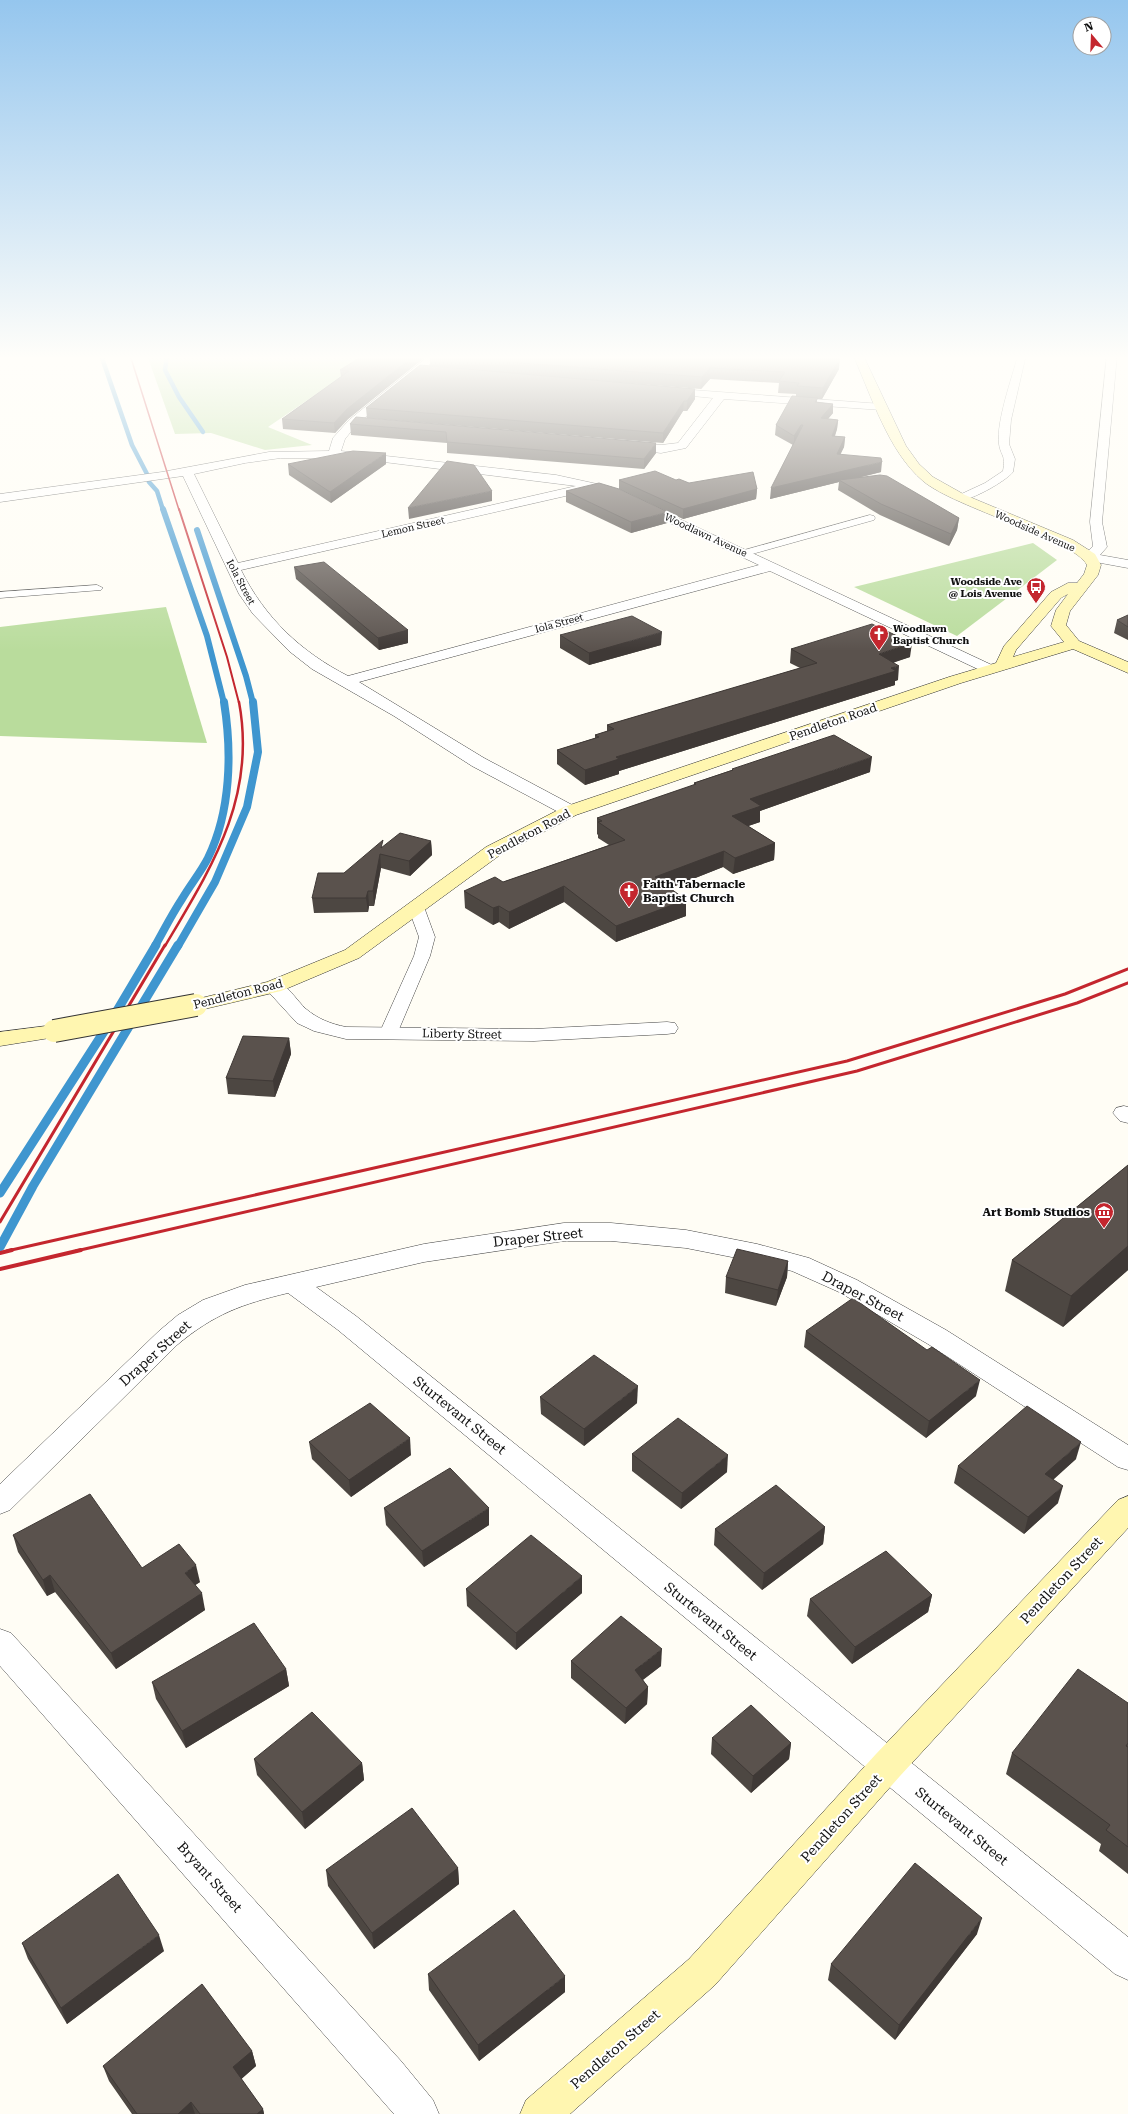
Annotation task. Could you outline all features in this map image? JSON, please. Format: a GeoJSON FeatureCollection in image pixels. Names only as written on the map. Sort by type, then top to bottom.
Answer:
{"type":"FeatureCollection","features":[{"type":"Feature","properties":{"kind":"street","name":"Woodlawn Avenue"},"geometry":{"type":"LineString","coordinates":[[0,498],[187,471],[263,456],[334,454],[564,480],[592,486],[623,496],[772,566],[996,667]]}},
{"type":"Feature","properties":{"kind":"street","name":"Woodside Avenue"},"geometry":{"type":"LineString","coordinates":[[904,454],[929,480],[961,498],[1068,544],[1090,557],[1094,564],[1091,575]]}},
{"type":"Feature","properties":{"kind":"street"},"geometry":{"type":"LineString","coordinates":[[1090,557],[1100,547],[1096,522],[1103,454]]}},
{"type":"Feature","properties":{"kind":"street","name":"Iola Street"},"geometry":{"type":"LineString","coordinates":[[187,471],[246,594],[258,612],[294,648],[317,666],[346,681],[478,762],[570,811]]}},
{"type":"Feature","properties":{"kind":"street","name":"Lemon Street"},"geometry":{"type":"LineString","coordinates":[[233,568],[592,486]]}},
{"type":"Feature","properties":{"kind":"street"},"geometry":{"type":"LineString","coordinates":[[1090,557],[1128,564]]}},
{"type":"Feature","properties":{"kind":"street","name":"Iola Street"},"geometry":{"type":"LineString","coordinates":[[346,681],[772,566]]}},
{"type":"Feature","properties":{"kind":"street"},"geometry":{"type":"LineString","coordinates":[[1091,575],[1063,610],[1058,626],[1074,644],[1128,668]]}},
{"type":"Feature","properties":{"kind":"street"},"geometry":{"type":"LineString","coordinates":[[996,667],[1009,649],[1056,595],[1091,575]]}},
{"type":"Feature","properties":{"kind":"street","name":"Pendleton Road"},"geometry":{"type":"LineString","coordinates":[[0,1039],[54,1031],[196,1005],[274,987],[352,954],[493,851],[570,811],[996,667],[1074,644]]}},
{"type":"Feature","properties":{"kind":"street","name":"Liberty Street"},"geometry":{"type":"LineString","coordinates":[[274,987],[308,1022],[323,1029],[346,1033],[534,1035],[667,1028]]}},
{"type":"Feature","properties":{"kind":"street","name":"Draper Street"},"geometry":{"type":"LineString","coordinates":[[0,1502],[168,1338],[187,1322],[212,1307],[245,1294],[424,1253],[564,1232],[611,1232],[686,1239],[758,1253],[800,1264],[848,1286],[937,1337],[1128,1459]]}},
{"type":"Feature","properties":{"kind":"street","name":"Sturtevant Street"},"geometry":{"type":"LineString","coordinates":[[292,1283],[347,1322],[1128,1961]]}},
{"type":"Feature","properties":{"kind":"street","name":"Pendleton Street"},"geometry":{"type":"LineString","coordinates":[[540,2114],[702,1972],[888,1765],[1128,1508]]}},
{"type":"Feature","properties":{"kind":"street","name":"Bryant Street"},"geometry":{"type":"LineString","coordinates":[[0,1643],[387,2075],[419,2114]]}},
{"type":"Feature","properties":{"kind":"lane"},"geometry":{"type":"LineString","coordinates":[[961,498],[989,485],[1008,472],[1010,459],[1008,454]]}},
{"type":"Feature","properties":{"kind":"lane"},"geometry":{"type":"LineString","coordinates":[[744,552],[870,518]]}},
{"type":"Feature","properties":{"kind":"lane"},"geometry":{"type":"LineString","coordinates":[[0,595],[97,588]]}},
{"type":"Feature","properties":{"kind":"lane"},"geometry":{"type":"LineString","coordinates":[[388,1034],[422,956],[427,937],[416,907]]}},
{"type":"Feature","properties":{"kind":"green space"},"geometry":{"type":"Polygon","coordinates":[[[1033,543],[1057,560],[957,636],[854,587],[1033,543]]]}},
{"type":"Feature","properties":{"kind":"green space"},"geometry":{"type":"Polygon","coordinates":[[[166,607],[207,743],[0,736],[0,627],[166,607]]]}},
{"type":"Feature","properties":{"kind":"building"},"geometry":{"type":"Polygon","coordinates":[[[340,454],[385,454],[330,492],[288,464],[340,454]]]}},
{"type":"Feature","properties":{"kind":"building"},"geometry":{"type":"Polygon","coordinates":[[[582,454],[648,454],[644,459],[582,454]]]}},
{"type":"Feature","properties":{"kind":"building"},"geometry":{"type":"Polygon","coordinates":[[[788,454],[837,454],[881,458],[882,462],[771,488],[788,454]]]}},
{"type":"Feature","properties":{"kind":"building"},"geometry":{"type":"Polygon","coordinates":[[[447,461],[474,465],[492,491],[408,508],[447,461]]]}},
{"type":"Feature","properties":{"kind":"building"},"geometry":{"type":"Polygon","coordinates":[[[655,471],[676,480],[679,479],[689,483],[753,472],[757,489],[683,509],[619,480],[655,471]]]}},
{"type":"Feature","properties":{"kind":"building"},"geometry":{"type":"Polygon","coordinates":[[[880,475],[887,476],[959,518],[951,534],[881,504],[839,480],[880,475]]]}},
{"type":"Feature","properties":{"kind":"building"},"geometry":{"type":"Polygon","coordinates":[[[599,483],[619,489],[668,512],[631,522],[566,491],[599,483]]]}},
{"type":"Feature","properties":{"kind":"building"},"geometry":{"type":"Polygon","coordinates":[[[324,562],[408,630],[378,638],[294,567],[324,562]]]}},
{"type":"Feature","properties":{"kind":"building"},"geometry":{"type":"Polygon","coordinates":[[[1128,615],[1128,627],[1117,620],[1128,615]]]}},
{"type":"Feature","properties":{"kind":"building"},"geometry":{"type":"Polygon","coordinates":[[[632,616],[662,632],[589,653],[560,635],[632,616]]]}},
{"type":"Feature","properties":{"kind":"building"},"geometry":{"type":"Polygon","coordinates":[[[872,624],[912,643],[879,654],[899,666],[891,668],[896,671],[616,757],[619,759],[585,770],[557,750],[599,737],[595,735],[614,729],[607,725],[817,663],[791,649],[872,624]]]}},
{"type":"Feature","properties":{"kind":"building"},"geometry":{"type":"Polygon","coordinates":[[[834,735],[872,757],[750,799],[761,806],[732,816],[775,843],[735,858],[724,851],[655,877],[686,900],[616,926],[564,886],[509,912],[499,906],[493,908],[464,891],[495,877],[503,882],[625,840],[598,822],[602,821],[597,818],[696,784],[694,783],[733,770],[732,769],[834,735]]]}},
{"type":"Feature","properties":{"kind":"building"},"geometry":{"type":"Polygon","coordinates":[[[400,833],[431,841],[409,861],[380,854],[373,891],[368,891],[366,898],[312,898],[318,873],[344,873],[383,840],[381,848],[400,833]]]}},
{"type":"Feature","properties":{"kind":"building"},"geometry":{"type":"Polygon","coordinates":[[[243,1036],[289,1038],[273,1081],[226,1078],[243,1036]]]}},
{"type":"Feature","properties":{"kind":"building"},"geometry":{"type":"Polygon","coordinates":[[[1128,1165],[1128,1246],[1071,1296],[1012,1260],[1128,1165]]]}},
{"type":"Feature","properties":{"kind":"building"},"geometry":{"type":"Polygon","coordinates":[[[737,1249],[788,1261],[778,1290],[726,1277],[737,1249]]]}},
{"type":"Feature","properties":{"kind":"building"},"geometry":{"type":"Polygon","coordinates":[[[853,1298],[927,1350],[932,1347],[980,1380],[929,1421],[806,1331],[853,1298]]]}},
{"type":"Feature","properties":{"kind":"building"},"geometry":{"type":"Polygon","coordinates":[[[594,1355],[638,1386],[584,1429],[540,1397],[594,1355]]]}},
{"type":"Feature","properties":{"kind":"building"},"geometry":{"type":"Polygon","coordinates":[[[370,1403],[410,1438],[349,1480],[309,1442],[370,1403]]]}},
{"type":"Feature","properties":{"kind":"building"},"geometry":{"type":"Polygon","coordinates":[[[1027,1406],[1081,1442],[1045,1474],[1063,1486],[1028,1517],[958,1466],[1027,1406]]]}},
{"type":"Feature","properties":{"kind":"building"},"geometry":{"type":"Polygon","coordinates":[[[678,1418],[728,1455],[682,1493],[632,1454],[678,1418]]]}},
{"type":"Feature","properties":{"kind":"building"},"geometry":{"type":"Polygon","coordinates":[[[450,1468],[489,1508],[422,1551],[384,1508],[450,1468]]]}},
{"type":"Feature","properties":{"kind":"building"},"geometry":{"type":"Polygon","coordinates":[[[776,1485],[825,1527],[764,1573],[715,1529],[776,1485]]]}},
{"type":"Feature","properties":{"kind":"building"},"geometry":{"type":"Polygon","coordinates":[[[90,1494],[142,1568],[179,1544],[196,1565],[185,1573],[202,1593],[111,1653],[50,1575],[43,1580],[13,1535],[90,1494]]]}},
{"type":"Feature","properties":{"kind":"building"},"geometry":{"type":"Polygon","coordinates":[[[531,1535],[582,1576],[516,1633],[466,1589],[531,1535]]]}},
{"type":"Feature","properties":{"kind":"building"},"geometry":{"type":"Polygon","coordinates":[[[886,1551],[932,1595],[855,1647],[810,1599],[886,1551]]]}},
{"type":"Feature","properties":{"kind":"building"},"geometry":{"type":"Polygon","coordinates":[[[621,1616],[662,1649],[635,1670],[648,1687],[626,1708],[571,1661],[621,1616]]]}},
{"type":"Feature","properties":{"kind":"building"},"geometry":{"type":"Polygon","coordinates":[[[254,1623],[286,1669],[182,1731],[152,1682],[254,1623]]]}},
{"type":"Feature","properties":{"kind":"building"},"geometry":{"type":"Polygon","coordinates":[[[1078,1669],[1128,1703],[1128,1743],[1126,1746],[1128,1747],[1128,1847],[1106,1830],[1110,1825],[1012,1753],[1078,1669]]]}},
{"type":"Feature","properties":{"kind":"building"},"geometry":{"type":"Polygon","coordinates":[[[751,1705],[791,1743],[753,1776],[712,1738],[751,1705]]]}},
{"type":"Feature","properties":{"kind":"building"},"geometry":{"type":"Polygon","coordinates":[[[312,1712],[362,1763],[302,1812],[254,1759],[312,1712]]]}},
{"type":"Feature","properties":{"kind":"building"},"geometry":{"type":"Polygon","coordinates":[[[412,1808],[458,1868],[372,1933],[326,1870],[412,1808]]]}},
{"type":"Feature","properties":{"kind":"building"},"geometry":{"type":"Polygon","coordinates":[[[915,1863],[982,1918],[899,2025],[831,1964],[915,1863]]]}},
{"type":"Feature","properties":{"kind":"building"},"geometry":{"type":"Polygon","coordinates":[[[118,1874],[159,1935],[61,2008],[22,1943],[118,1874]]]}},
{"type":"Feature","properties":{"kind":"building"},"geometry":{"type":"Polygon","coordinates":[[[514,1910],[565,1976],[478,2045],[428,1974],[514,1910]]]}},
{"type":"Feature","properties":{"kind":"building"},"geometry":{"type":"Polygon","coordinates":[[[202,1984],[252,2051],[233,2067],[263,2109],[257,2114],[200,2114],[191,2102],[178,2114],[137,2114],[103,2066],[202,1984]]]}},
{"type":"Feature","properties":{"kind":"waterway"},"geometry":{"type":"LineString","coordinates":[[136,454],[147,474]]}},
{"type":"Feature","properties":{"kind":"waterway"},"geometry":{"type":"LineString","coordinates":[[149,482],[157,491],[163,510]]}},
{"type":"Feature","properties":{"kind":"waterway"},"geometry":{"type":"LineString","coordinates":[[163,509],[207,636],[224,703]]}},
{"type":"Feature","properties":{"kind":"waterway"},"geometry":{"type":"LineString","coordinates":[[197,530],[246,676],[253,703]]}},
{"type":"Feature","properties":{"kind":"waterway"},"geometry":{"type":"LineString","coordinates":[[155,946],[175,910],[208,858],[216,840],[228,781],[229,761],[227,721],[224,702]]}},
{"type":"Feature","properties":{"kind":"waterway"},"geometry":{"type":"LineString","coordinates":[[178,946],[215,882],[247,807],[258,752],[253,702]]}},
{"type":"Feature","properties":{"kind":"waterway"},"geometry":{"type":"LineString","coordinates":[[0,1193],[112,1019],[156,945]]}},
{"type":"Feature","properties":{"kind":"waterway"},"geometry":{"type":"LineString","coordinates":[[0,1247],[33,1186],[178,945]]}},
{"type":"Feature","properties":{"kind":"railway"},"geometry":{"type":"LineString","coordinates":[[161,454],[179,510]]}},
{"type":"Feature","properties":{"kind":"railway"},"geometry":{"type":"LineString","coordinates":[[179,509],[227,657],[239,703]]}},
{"type":"Feature","properties":{"kind":"railway"},"geometry":{"type":"LineString","coordinates":[[165,946],[213,860],[226,831],[236,801],[242,770],[243,737],[239,702]]}},
{"type":"Feature","properties":{"kind":"railway"},"geometry":{"type":"LineString","coordinates":[[0,1222],[165,945]]}},
{"type":"Feature","properties":{"kind":"railway"},"geometry":{"type":"LineString","coordinates":[[7,1251],[847,1061],[1065,994],[1128,969]]}},
{"type":"Feature","properties":{"kind":"railway"},"geometry":{"type":"LineString","coordinates":[[76,1251],[857,1071],[1077,1003],[1128,983]]}},
{"type":"Feature","properties":{"kind":"railway"},"geometry":{"type":"LineString","coordinates":[[0,1253],[12,1250]]}},
{"type":"Feature","properties":{"kind":"railway"},"geometry":{"type":"LineString","coordinates":[[0,1269],[81,1250]]}},
{"type":"Feature","properties":{"kind":"place","name":"Woodside Ave @ Lois Avenue"},"geometry":{"type":"Point","coordinates":[1036,604]}},
{"type":"Feature","properties":{"kind":"place","name":"Woodlawn Baptist Church"},"geometry":{"type":"Point","coordinates":[879,651]}},
{"type":"Feature","properties":{"kind":"place","name":"Faith Tabernacle Baptist Church"},"geometry":{"type":"Point","coordinates":[629,908]}},
{"type":"Feature","properties":{"kind":"place","name":"Art Bomb Studios"},"geometry":{"type":"Point","coordinates":[1104,1229]}}]}
